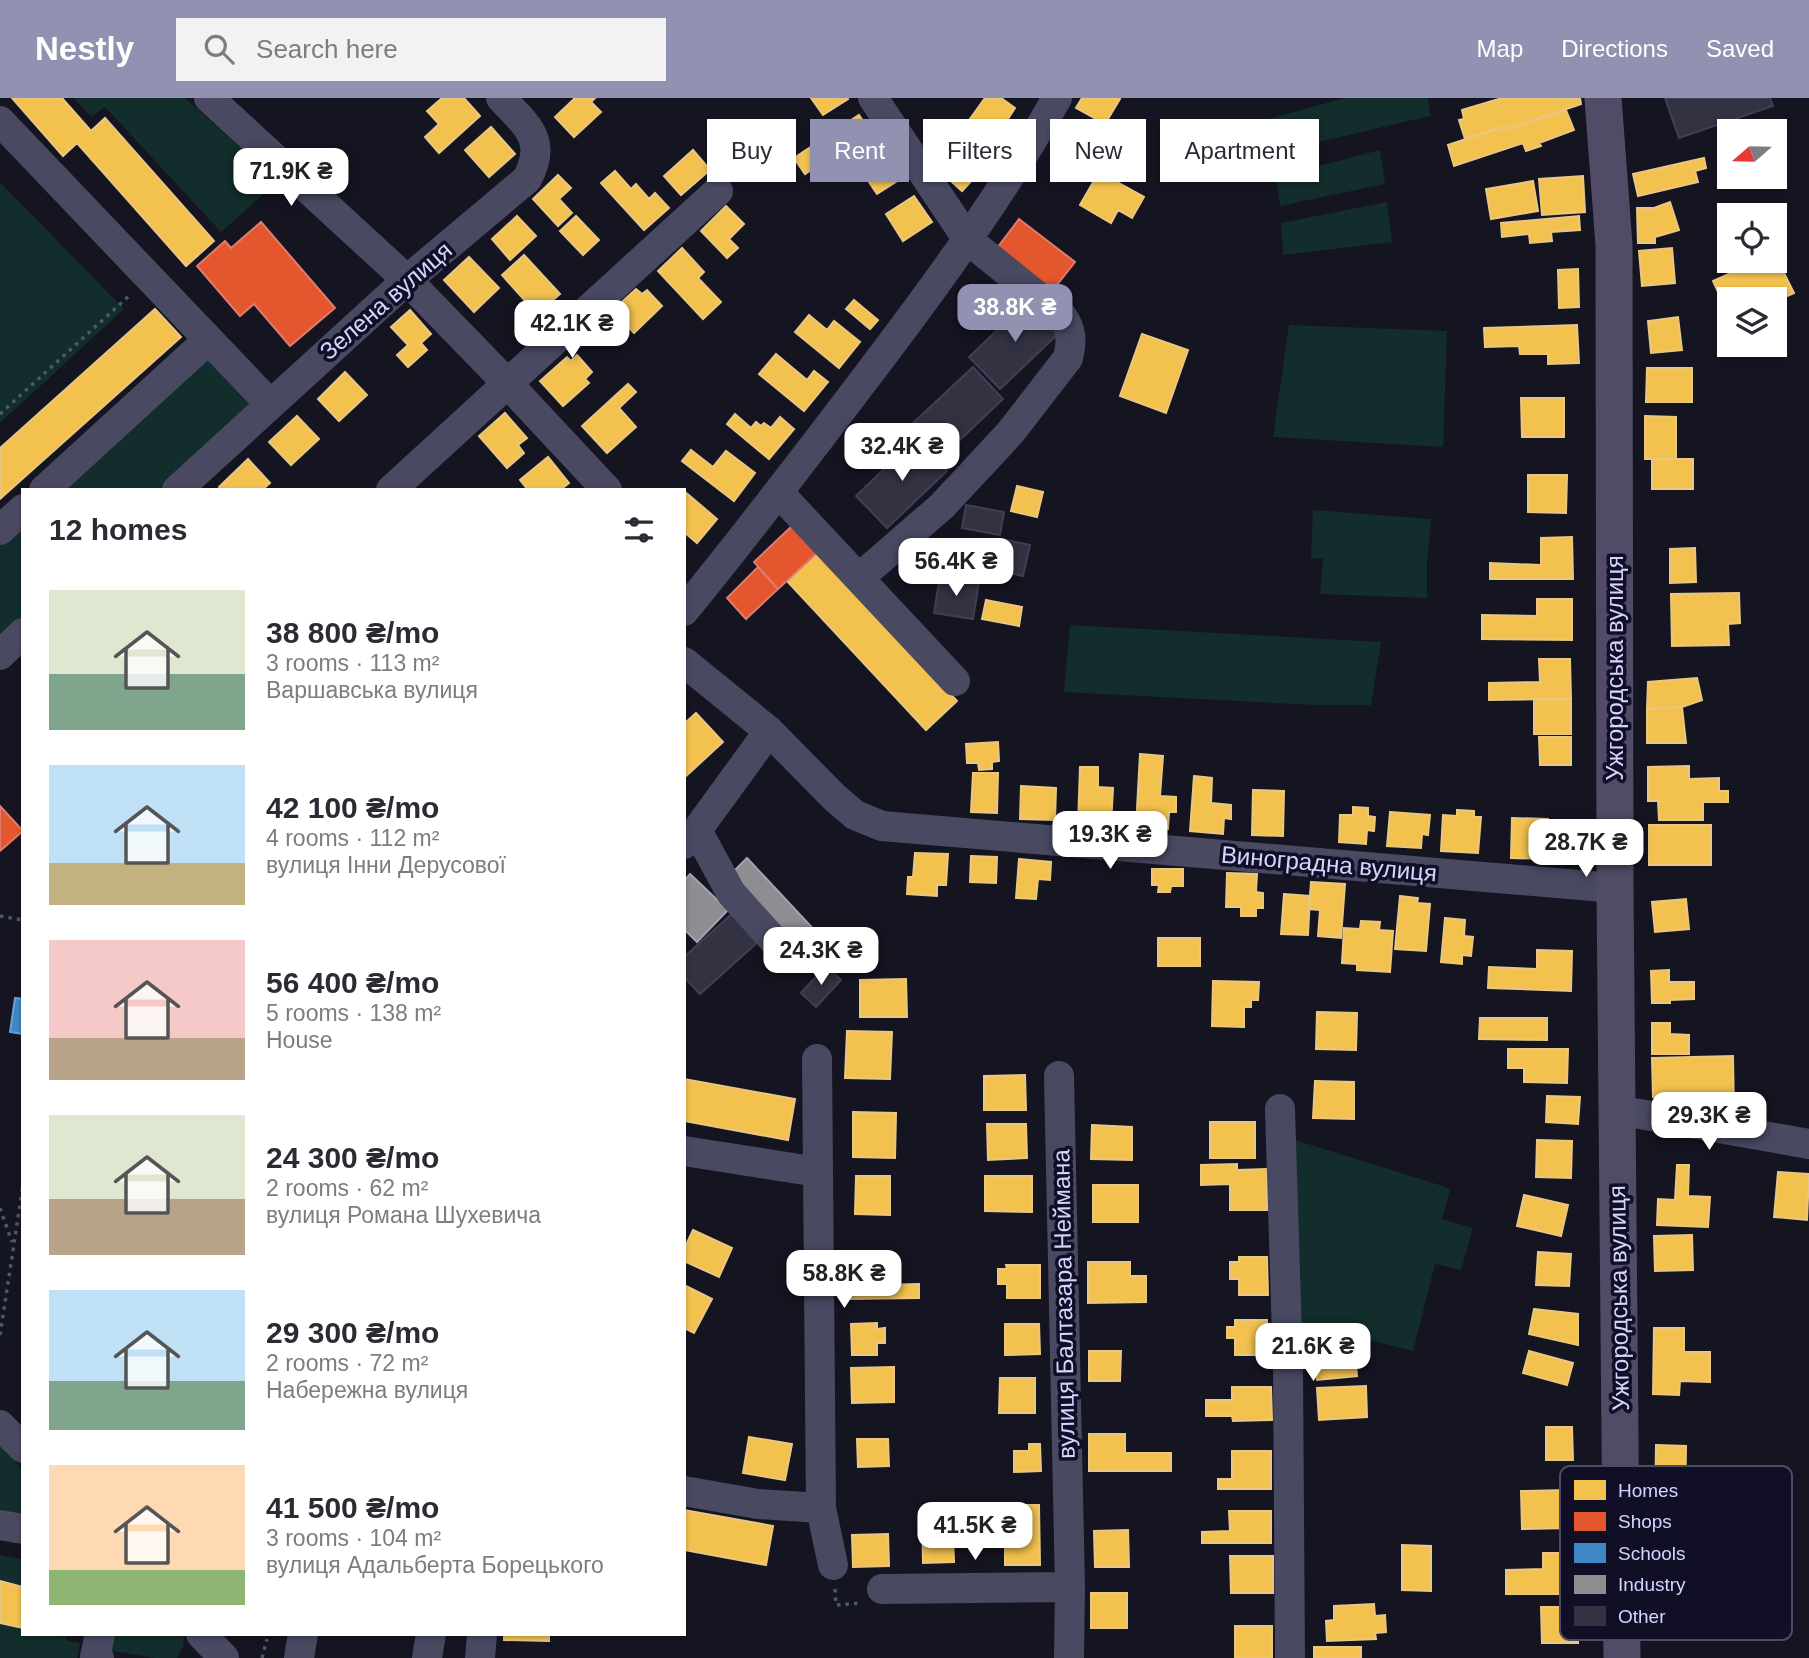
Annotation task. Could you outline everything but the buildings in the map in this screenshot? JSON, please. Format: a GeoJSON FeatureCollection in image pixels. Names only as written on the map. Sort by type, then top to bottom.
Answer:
{"type":"FeatureCollection","features":[{"type":"Feature","properties":{"kind":"main road","name":"Ужгородська вулиця"},"geometry":{"type":"LineString","coordinates":[[1603,98],[1614,245],[1615,888],[1620,1466]]}},
{"type":"Feature","properties":{"kind":"main road","name":"Ужгородська вулиця"},"geometry":{"type":"LineString","coordinates":[[1622,1640],[1622,1658]]}},
{"type":"Feature","properties":{"kind":"street"},"geometry":{"type":"LineString","coordinates":[[209,98],[407,280],[605,488]]}},
{"type":"Feature","properties":{"kind":"street","name":"Зелена вулиця"},"geometry":{"type":"LineString","coordinates":[[179,488],[407,280],[527,179],[536,163],[536,146],[528,127],[501,98]]}},
{"type":"Feature","properties":{"kind":"street"},"geometry":{"type":"LineString","coordinates":[[859,578],[942,506],[1010,433],[1068,358],[1072,344],[1070,328],[1062,316],[968,240],[873,98]]}},
{"type":"Feature","properties":{"kind":"street"},"geometry":{"type":"LineString","coordinates":[[690,592],[779,493],[968,240],[1057,98]]}},
{"type":"Feature","properties":{"kind":"street"},"geometry":{"type":"LineString","coordinates":[[0,121],[270,404]]}},
{"type":"Feature","properties":{"kind":"street"},"geometry":{"type":"LineString","coordinates":[[393,488],[718,191]]}},
{"type":"Feature","properties":{"kind":"street"},"geometry":{"type":"LineString","coordinates":[[46,488],[208,341]]}},
{"type":"Feature","properties":{"kind":"street"},"geometry":{"type":"LineString","coordinates":[[779,493],[955,681]]}},
{"type":"Feature","properties":{"kind":"street"},"geometry":{"type":"LineString","coordinates":[[0,530],[21,511]]}},
{"type":"Feature","properties":{"kind":"street"},"geometry":{"type":"LineString","coordinates":[[0,654],[21,635]]}},
{"type":"Feature","properties":{"kind":"street","name":"Виноградна вулиця"},"geometry":{"type":"LineString","coordinates":[[686,664],[769,731],[855,816],[883,825],[1615,888]]}},
{"type":"Feature","properties":{"kind":"street"},"geometry":{"type":"LineString","coordinates":[[769,731],[691,838],[731,893],[787,955]]}},
{"type":"Feature","properties":{"kind":"street"},"geometry":{"type":"LineString","coordinates":[[817,1059],[821,1508],[833,1565]]}},
{"type":"Feature","properties":{"kind":"street","name":"вулиця Балтазара Неймана"},"geometry":{"type":"LineString","coordinates":[[1059,1076],[1070,1587],[1069,1658]]}},
{"type":"Feature","properties":{"kind":"street"},"geometry":{"type":"LineString","coordinates":[[1280,1109],[1288,1370],[1290,1658]]}},
{"type":"Feature","properties":{"kind":"street"},"geometry":{"type":"LineString","coordinates":[[1617,1110],[1809,1144]]}},
{"type":"Feature","properties":{"kind":"street"},"geometry":{"type":"LineString","coordinates":[[686,1151],[818,1172]]}},
{"type":"Feature","properties":{"kind":"street"},"geometry":{"type":"LineString","coordinates":[[0,1424],[21,1446]]}},
{"type":"Feature","properties":{"kind":"street"},"geometry":{"type":"LineString","coordinates":[[686,1491],[758,1504],[821,1508]]}},
{"type":"Feature","properties":{"kind":"street"},"geometry":{"type":"LineString","coordinates":[[0,1525],[21,1530]]}},
{"type":"Feature","properties":{"kind":"street"},"geometry":{"type":"LineString","coordinates":[[882,1589],[1070,1587]]}},
{"type":"Feature","properties":{"kind":"street"},"geometry":{"type":"LineString","coordinates":[[99,1658],[95,1657],[100,1636]]}},
{"type":"Feature","properties":{"kind":"street"},"geometry":{"type":"LineString","coordinates":[[203,1636],[224,1658]]}},
{"type":"Feature","properties":{"kind":"street"},"geometry":{"type":"LineString","coordinates":[[299,1658],[303,1636]]}},
{"type":"Feature","properties":{"kind":"street"},"geometry":{"type":"LineString","coordinates":[[427,1658],[431,1636]]}},
{"type":"Feature","properties":{"kind":"street"},"geometry":{"type":"LineString","coordinates":[[480,1658],[482,1636]]}},
{"type":"Feature","properties":{"kind":"path"},"geometry":{"type":"LineString","coordinates":[[0,414],[148,278]]}},
{"type":"Feature","properties":{"kind":"path"},"geometry":{"type":"LineString","coordinates":[[0,916],[21,920]]}},
{"type":"Feature","properties":{"kind":"path"},"geometry":{"type":"LineString","coordinates":[[0,1335],[21,1197]]}},
{"type":"Feature","properties":{"kind":"path"},"geometry":{"type":"LineString","coordinates":[[0,1208],[13,1244]]}},
{"type":"Feature","properties":{"kind":"path"},"geometry":{"type":"LineString","coordinates":[[833,1565],[836,1605],[870,1602],[882,1589]]}},
{"type":"Feature","properties":{"kind":"path"},"geometry":{"type":"LineString","coordinates":[[262,1658],[267,1639]]}},
{"type":"Feature","properties":{"kind":"green space"},"geometry":{"type":"Polygon","coordinates":[[[74,98],[185,98],[278,181],[221,232],[105,107],[91,117],[74,98]]]}},
{"type":"Feature","properties":{"kind":"green space"},"geometry":{"type":"Polygon","coordinates":[[[1345,98],[1428,98],[1430,116],[1319,142],[1319,119],[1267,119],[1345,98]]]}},
{"type":"Feature","properties":{"kind":"green space"},"geometry":{"type":"Polygon","coordinates":[[[1380,150],[1385,184],[1280,206],[1277,182],[1319,182],[1319,166],[1380,150]]]}},
{"type":"Feature","properties":{"kind":"green space"},"geometry":{"type":"Polygon","coordinates":[[[0,182],[124,309],[0,423],[0,182]]]}},
{"type":"Feature","properties":{"kind":"green space"},"geometry":{"type":"Polygon","coordinates":[[[1387,202],[1392,242],[1283,255],[1281,223],[1387,202]]]}},
{"type":"Feature","properties":{"kind":"green space"},"geometry":{"type":"Polygon","coordinates":[[[1289,325],[1447,331],[1443,447],[1273,437],[1289,325]]]}},
{"type":"Feature","properties":{"kind":"green space"},"geometry":{"type":"Polygon","coordinates":[[[208,340],[270,404],[179,488],[46,488],[208,340]]]}},
{"type":"Feature","properties":{"kind":"green space"},"geometry":{"type":"Polygon","coordinates":[[[1313,510],[1431,519],[1427,598],[1320,594],[1323,559],[1311,558],[1313,510]]]}},
{"type":"Feature","properties":{"kind":"green space"},"geometry":{"type":"Polygon","coordinates":[[[21,511],[21,634],[0,646],[0,530],[21,511]]]}},
{"type":"Feature","properties":{"kind":"green space"},"geometry":{"type":"Polygon","coordinates":[[[1070,625],[1381,642],[1371,705],[1314,705],[1064,692],[1070,625]]]}},
{"type":"Feature","properties":{"kind":"green space"},"geometry":{"type":"Polygon","coordinates":[[[1292,1139],[1446,1187],[1450,1190],[1442,1219],[1473,1228],[1461,1270],[1435,1264],[1413,1351],[1296,1322],[1292,1139]]]}},
{"type":"Feature","properties":{"kind":"green space"},"geometry":{"type":"Polygon","coordinates":[[[0,1442],[21,1468],[21,1522],[0,1519],[0,1442]]]}},
{"type":"Feature","properties":{"kind":"green space"},"geometry":{"type":"Polygon","coordinates":[[[0,1555],[21,1560],[21,1586],[0,1581],[0,1555]]]}},
{"type":"Feature","properties":{"kind":"green space"},"geometry":{"type":"Polygon","coordinates":[[[0,1623],[21,1628],[21,1636],[67,1636],[66,1640],[80,1643],[77,1658],[0,1658],[0,1623]]]}},
{"type":"Feature","properties":{"kind":"green space"},"geometry":{"type":"Polygon","coordinates":[[[105,1636],[184,1638],[177,1658],[154,1658],[107,1650],[105,1636]]]}}]}
